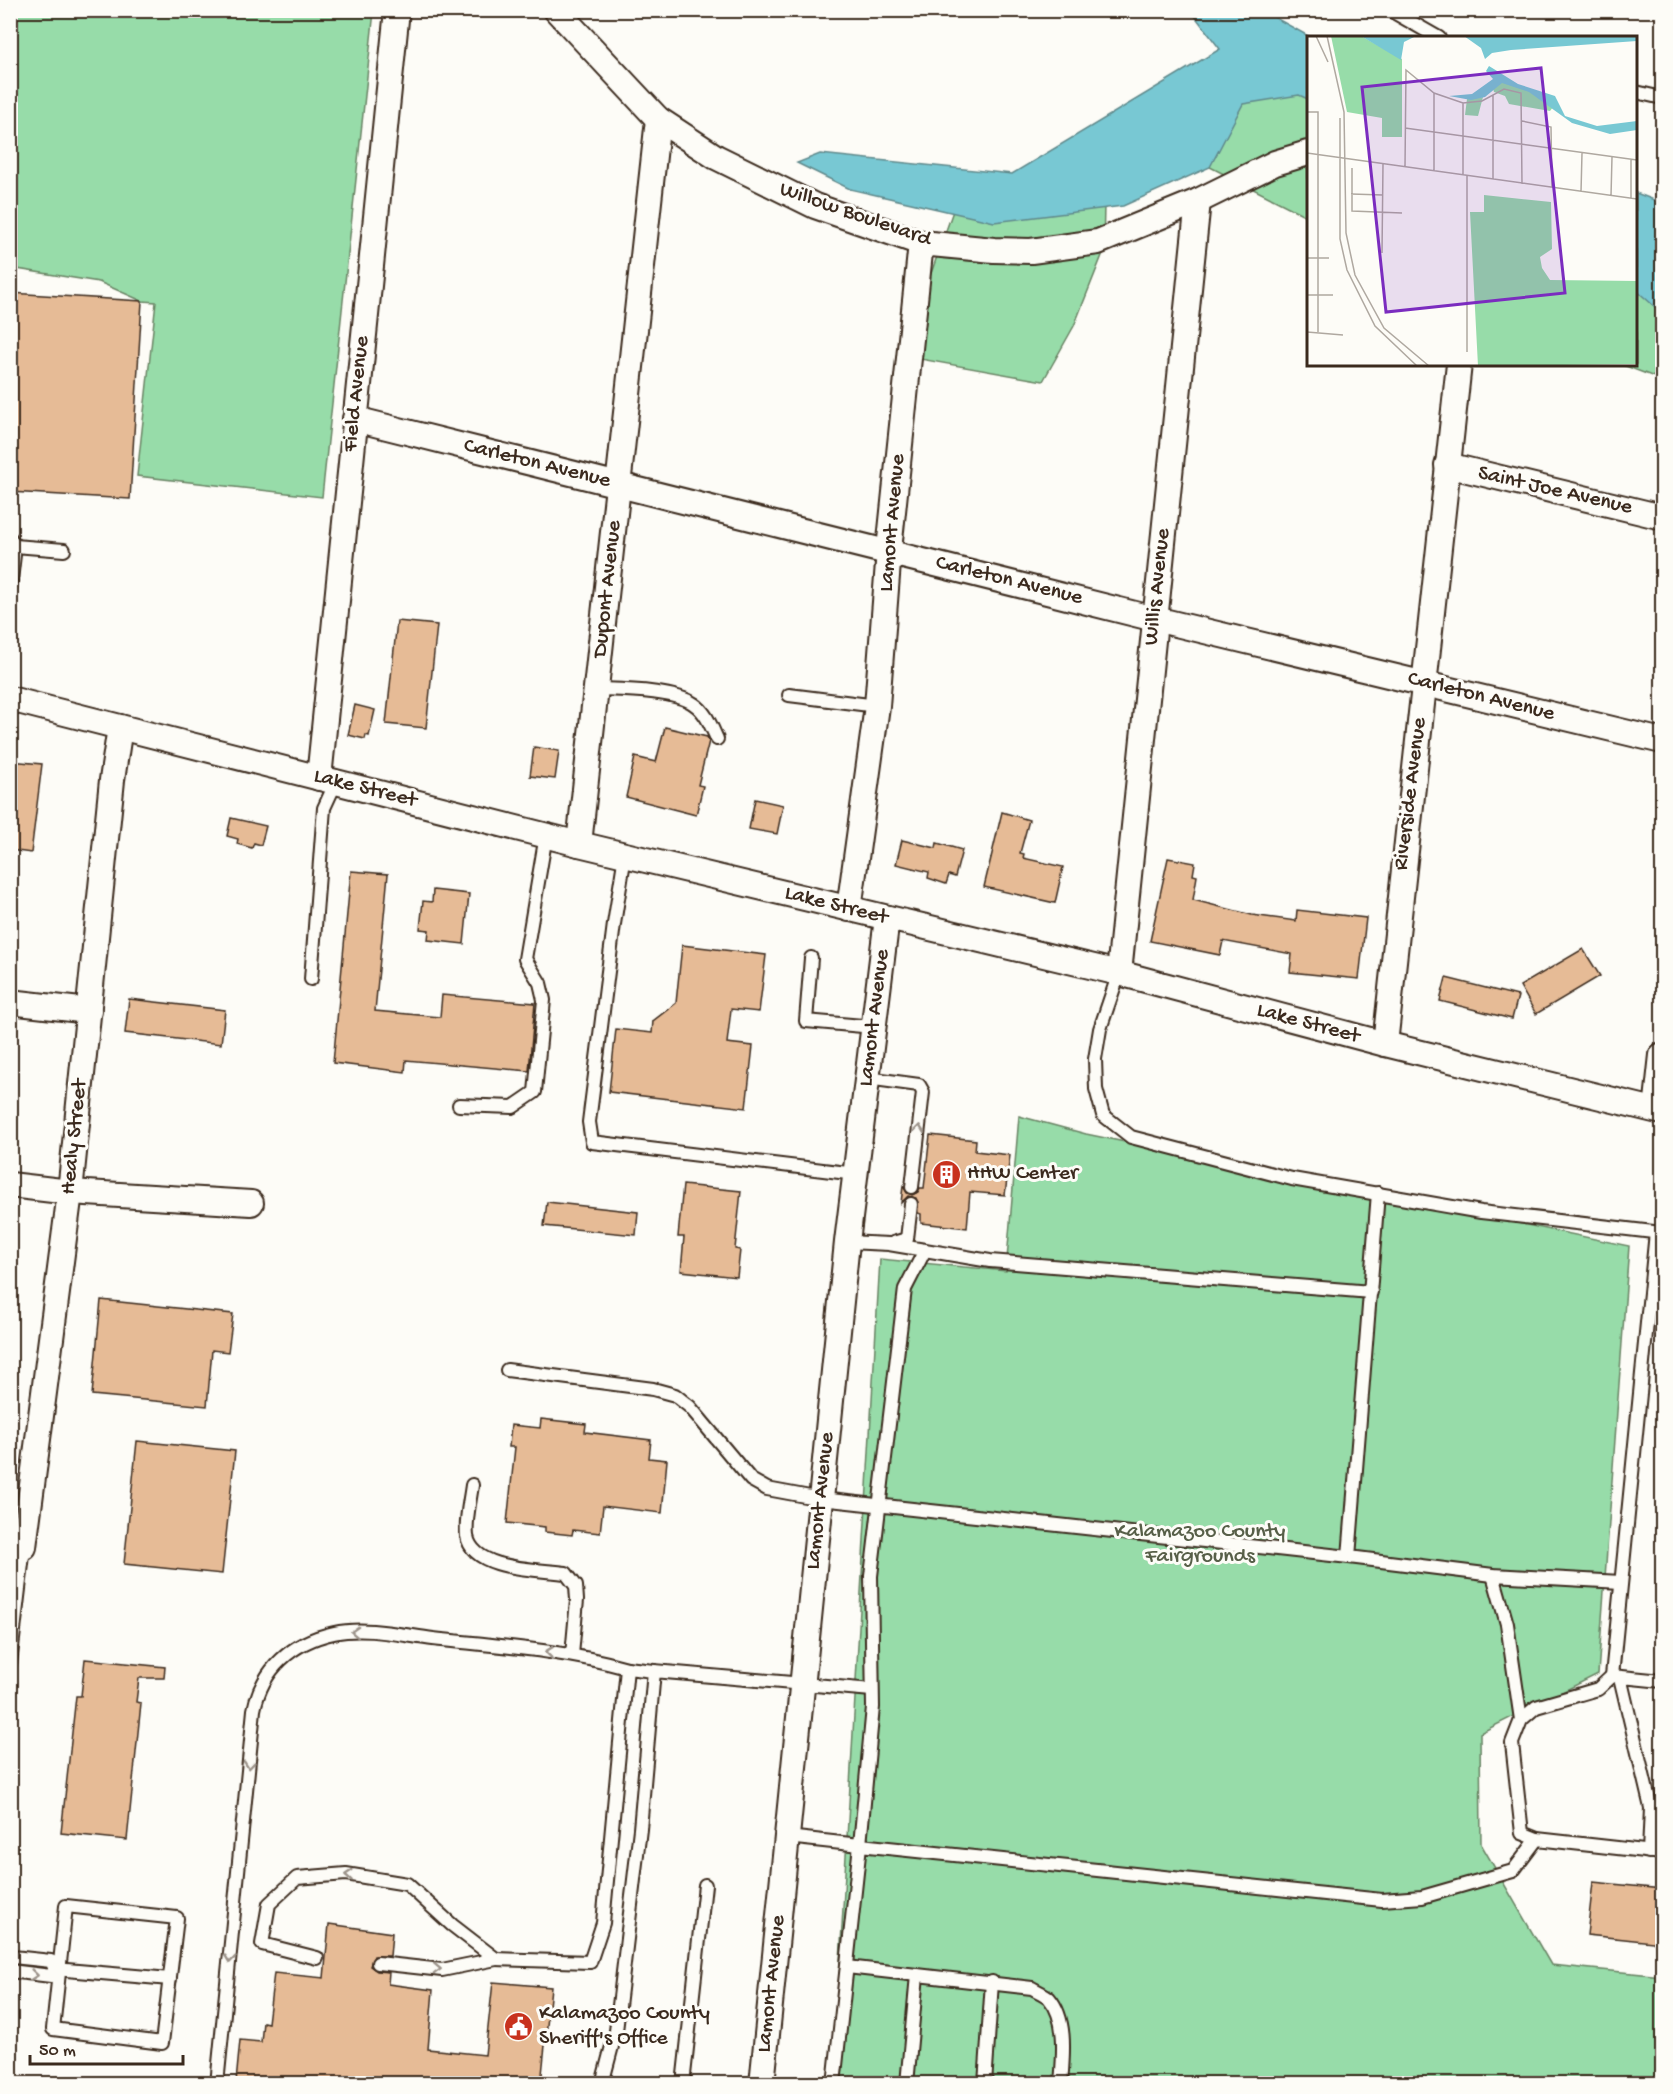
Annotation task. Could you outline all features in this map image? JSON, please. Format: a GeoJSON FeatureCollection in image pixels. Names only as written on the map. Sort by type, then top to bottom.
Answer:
{"type":"FeatureCollection","features":[{"type":"Feature","properties":{"kind":"street","name":"Field Avenue"},"geometry":{"type":"LineString","coordinates":[[327,780],[355,419],[397,10]]}},
{"type":"Feature","properties":{"kind":"street","name":"Willow Boulevard"},"geometry":{"type":"LineString","coordinates":[[556,10],[658,119],[716,157],[815,206],[921,243],[994,250],[1070,247],[1098,242],[1198,201],[1275,163],[1307,153]]}},
{"type":"Feature","properties":{"kind":"street","name":"Dupont Avenue"},"geometry":{"type":"LineString","coordinates":[[579,844],[658,119]]}},
{"type":"Feature","properties":{"kind":"street","name":"Willis Avenue"},"geometry":{"type":"LineString","coordinates":[[1119,973],[1198,201]]}},
{"type":"Feature","properties":{"kind":"street","name":"Lamont Avenue"},"geometry":{"type":"LineString","coordinates":[[849,909],[877,706],[889,550],[921,243]]}},
{"type":"Feature","properties":{"kind":"street","name":"Riverside Avenue"},"geometry":{"type":"LineString","coordinates":[[1384,1044],[1459,366]]}},
{"type":"Feature","properties":{"kind":"street","name":"Carleton Avenue"},"geometry":{"type":"LineString","coordinates":[[355,419],[889,550],[1155,619],[1662,741]]}},
{"type":"Feature","properties":{"kind":"street","name":"Saint Joe Avenue"},"geometry":{"type":"LineString","coordinates":[[1447,465],[1662,517]]}},
{"type":"Feature","properties":{"kind":"street","name":"Lake Street"},"geometry":{"type":"LineString","coordinates":[[10,699],[579,844],[1119,973],[1384,1044],[1659,1111]]}},
{"type":"Feature","properties":{"kind":"street","name":"Healy Street"},"geometry":{"type":"LineString","coordinates":[[24,1547],[70,1192],[112,780],[120,727]]}},
{"type":"Feature","properties":{"kind":"street","name":"Lamont Avenue"},"geometry":{"type":"LineString","coordinates":[[762,2084],[848,1242],[887,918]]}},
{"type":"Feature","properties":{"kind":"street"},"geometry":{"type":"LineString","coordinates":[[10,1002],[89,1011]]}},
{"type":"Feature","properties":{"kind":"street"},"geometry":{"type":"LineString","coordinates":[[1659,1111],[1662,1055]]}},
{"type":"Feature","properties":{"kind":"street"},"geometry":{"type":"LineString","coordinates":[[10,1185],[70,1192],[251,1203]]}},
{"type":"Feature","properties":{"kind":"lane"},"geometry":{"type":"LineString","coordinates":[[1390,10],[1436,36]]}},
{"type":"Feature","properties":{"kind":"lane"},"geometry":{"type":"LineString","coordinates":[[1637,92],[1662,98]]}},
{"type":"Feature","properties":{"kind":"lane"},"geometry":{"type":"LineString","coordinates":[[10,589],[13,542],[64,550]]}},
{"type":"Feature","properties":{"kind":"lane"},"geometry":{"type":"LineString","coordinates":[[597,689],[684,698],[698,707],[707,718],[717,739]]}},
{"type":"Feature","properties":{"kind":"lane"},"geometry":{"type":"LineString","coordinates":[[789,695],[877,706]]}},
{"type":"Feature","properties":{"kind":"lane"},"geometry":{"type":"LineString","coordinates":[[311,979],[327,780]]}},
{"type":"Feature","properties":{"kind":"lane"},"geometry":{"type":"LineString","coordinates":[[459,1105],[513,1107],[535,1092],[544,1000],[540,983],[525,959],[546,835]]}},
{"type":"Feature","properties":{"kind":"lane"},"geometry":{"type":"LineString","coordinates":[[625,855],[614,924],[590,1122],[592,1142],[856,1174]]}},
{"type":"Feature","properties":{"kind":"lane"},"geometry":{"type":"LineString","coordinates":[[811,958],[807,1021],[874,1027]]}},
{"type":"Feature","properties":{"kind":"lane"},"geometry":{"type":"LineString","coordinates":[[1119,973],[1100,1029],[1095,1059],[1095,1089],[1103,1115],[1131,1137],[1292,1179],[1481,1212],[1659,1232],[1621,1582],[1616,1677],[1651,1808],[1649,1852]]}},
{"type":"Feature","properties":{"kind":"lane"},"geometry":{"type":"LineString","coordinates":[[867,1078],[919,1085],[923,1092],[912,1187]]}},
{"type":"Feature","properties":{"kind":"lane"},"geometry":{"type":"LineString","coordinates":[[1349,1557],[1378,1193]]}},
{"type":"Feature","properties":{"kind":"lane"},"geometry":{"type":"LineString","coordinates":[[889,1244],[907,1239],[910,1204]]}},
{"type":"Feature","properties":{"kind":"lane"},"geometry":{"type":"LineString","coordinates":[[848,1242],[889,1244],[990,1261],[1371,1292]]}},
{"type":"Feature","properties":{"kind":"lane"},"geometry":{"type":"LineString","coordinates":[[834,2084],[873,1707],[871,1576],[905,1289],[925,1250]]}},
{"type":"Feature","properties":{"kind":"lane"},"geometry":{"type":"LineString","coordinates":[[507,1370],[652,1389],[675,1395],[690,1407],[751,1480],[767,1490],[879,1506],[1349,1557],[1493,1575],[1621,1582]]}},
{"type":"Feature","properties":{"kind":"lane"},"geometry":{"type":"LineString","coordinates":[[472,1485],[467,1537],[474,1551],[483,1560],[503,1565],[566,1573],[576,1586],[577,1600],[572,1654]]}},
{"type":"Feature","properties":{"kind":"lane"},"geometry":{"type":"LineString","coordinates":[[10,1664],[24,1547]]}},
{"type":"Feature","properties":{"kind":"lane"},"geometry":{"type":"LineString","coordinates":[[1493,1575],[1509,1635],[1521,1720]]}},
{"type":"Feature","properties":{"kind":"lane"},"geometry":{"type":"LineString","coordinates":[[217,2084],[255,1710],[265,1678],[295,1649],[317,1638],[346,1631],[382,1633],[572,1654],[627,1668],[872,1690]]}},
{"type":"Feature","properties":{"kind":"lane"},"geometry":{"type":"LineString","coordinates":[[378,1963],[442,1970],[496,1959],[590,1962],[603,1923],[627,1668]]}},
{"type":"Feature","properties":{"kind":"lane"},"geometry":{"type":"LineString","coordinates":[[602,2084],[617,2019],[640,1829],[654,1671]]}},
{"type":"Feature","properties":{"kind":"lane"},"geometry":{"type":"LineString","coordinates":[[1662,1681],[1616,1677],[1598,1689],[1536,1707],[1521,1720],[1512,1743],[1522,1833],[1536,1839],[1662,1853]]}},
{"type":"Feature","properties":{"kind":"lane"},"geometry":{"type":"LineString","coordinates":[[787,1837],[1382,1900],[1422,1897],[1513,1871],[1536,1839]]}},
{"type":"Feature","properties":{"kind":"lane"},"geometry":{"type":"LineString","coordinates":[[317,1958],[262,1944],[269,1904],[297,1878],[346,1874],[407,1884],[452,1925],[496,1959]]}},
{"type":"Feature","properties":{"kind":"lane"},"geometry":{"type":"LineString","coordinates":[[683,2084],[705,1885]]}},
{"type":"Feature","properties":{"kind":"lane"},"geometry":{"type":"LineString","coordinates":[[66,1906],[177,1918],[162,2043],[53,2029],[57,1969],[66,1906]]}},
{"type":"Feature","properties":{"kind":"lane"},"geometry":{"type":"LineString","coordinates":[[10,1959],[13,1957],[51,1961],[57,1969],[170,1979]]}},
{"type":"Feature","properties":{"kind":"lane"},"geometry":{"type":"LineString","coordinates":[[847,1967],[1032,1988],[1048,1998],[1059,2021],[1063,2050],[1061,2084]]}},
{"type":"Feature","properties":{"kind":"lane"},"geometry":{"type":"LineString","coordinates":[[10,1971],[51,1976],[57,1969]]}},
{"type":"Feature","properties":{"kind":"lane"},"geometry":{"type":"LineString","coordinates":[[907,2084],[917,1975]]}},
{"type":"Feature","properties":{"kind":"lane"},"geometry":{"type":"LineString","coordinates":[[985,2084],[992,1982]]}},
{"type":"Feature","properties":{"kind":"green space"},"geometry":{"type":"Polygon","coordinates":[[[10,11],[374,11],[322,497],[137,476],[156,302],[142,301],[99,282],[11,268],[10,11]]]}},
{"type":"Feature","properties":{"kind":"green space"},"geometry":{"type":"Polygon","coordinates":[[[1307,80],[1307,216],[1210,167],[1200,107],[1307,80]]]}},
{"type":"Feature","properties":{"kind":"green space"},"geometry":{"type":"Polygon","coordinates":[[[1104,204],[1103,253],[1074,326],[1043,381],[920,359],[922,299],[954,208],[1104,204]]]}},
{"type":"Feature","properties":{"kind":"green space"},"geometry":{"type":"Polygon","coordinates":[[[1637,248],[1662,277],[1662,380],[1626,366],[1637,366],[1637,248]]]}},
{"type":"Feature","properties":{"kind":"green space","name":"Kalamazoo County Fairgrounds"},"geometry":{"type":"Polygon","coordinates":[[[1019,1116],[1086,1134],[1629,1246],[1598,1674],[1480,1733],[1481,1844],[1551,1965],[1662,1976],[1662,2083],[833,2084],[880,1259],[1006,1271],[1019,1116]]]}},
{"type":"Feature","properties":{"kind":"water"},"geometry":{"type":"Polygon","coordinates":[[[1191,11],[1263,11],[1308,36],[1307,99],[1299,95],[1243,104],[1210,167],[1123,206],[994,222],[850,189],[797,163],[820,154],[1012,174],[1220,49],[1191,11]]]}},
{"type":"Feature","properties":{"kind":"water"},"geometry":{"type":"Polygon","coordinates":[[[1637,193],[1662,203],[1662,313],[1637,291],[1637,193]]]}},
{"type":"Feature","properties":{"kind":"building"},"geometry":{"type":"Polygon","coordinates":[[[10,293],[142,301],[130,499],[10,492],[10,293]]]}},
{"type":"Feature","properties":{"kind":"building"},"geometry":{"type":"Polygon","coordinates":[[[397,621],[437,625],[426,728],[386,724],[397,621]]]}},
{"type":"Feature","properties":{"kind":"building"},"geometry":{"type":"Polygon","coordinates":[[[355,705],[375,710],[369,736],[366,735],[365,739],[348,735],[355,705]]]}},
{"type":"Feature","properties":{"kind":"building"},"geometry":{"type":"Polygon","coordinates":[[[665,727],[707,737],[709,741],[698,785],[703,786],[696,815],[626,797],[635,757],[656,762],[665,727]]]}},
{"type":"Feature","properties":{"kind":"building"},"geometry":{"type":"Polygon","coordinates":[[[534,747],[559,751],[555,779],[530,776],[534,747]]]}},
{"type":"Feature","properties":{"kind":"building"},"geometry":{"type":"Polygon","coordinates":[[[10,761],[42,764],[31,853],[10,850],[10,761]]]}},
{"type":"Feature","properties":{"kind":"building"},"geometry":{"type":"Polygon","coordinates":[[[755,799],[783,805],[777,834],[749,829],[755,799]]]}},
{"type":"Feature","properties":{"kind":"building"},"geometry":{"type":"Polygon","coordinates":[[[1002,812],[1029,820],[1020,853],[1024,854],[1023,858],[1063,867],[1055,903],[984,887],[1002,812]]]}},
{"type":"Feature","properties":{"kind":"building"},"geometry":{"type":"Polygon","coordinates":[[[231,818],[266,826],[261,845],[254,843],[252,848],[237,844],[238,839],[227,836],[231,818]]]}},
{"type":"Feature","properties":{"kind":"building"},"geometry":{"type":"Polygon","coordinates":[[[902,840],[936,848],[937,843],[962,850],[955,877],[949,875],[946,884],[928,878],[929,872],[896,864],[902,840]]]}},
{"type":"Feature","properties":{"kind":"building"},"geometry":{"type":"Polygon","coordinates":[[[1168,858],[1195,863],[1193,875],[1197,876],[1193,900],[1252,915],[1296,921],[1297,910],[1366,918],[1359,979],[1290,972],[1292,954],[1223,941],[1220,955],[1150,941],[1168,858]]]}},
{"type":"Feature","properties":{"kind":"building"},"geometry":{"type":"Polygon","coordinates":[[[351,871],[388,874],[375,1011],[440,1017],[442,995],[535,1003],[529,1071],[406,1060],[405,1072],[333,1063],[351,871]]]}},
{"type":"Feature","properties":{"kind":"building"},"geometry":{"type":"Polygon","coordinates":[[[433,890],[469,894],[464,944],[428,940],[429,930],[420,929],[423,901],[432,902],[433,890]]]}},
{"type":"Feature","properties":{"kind":"building"},"geometry":{"type":"Polygon","coordinates":[[[682,945],[766,955],[759,1012],[731,1009],[727,1043],[753,1046],[746,1108],[609,1092],[616,1029],[652,1033],[653,1021],[676,1003],[682,945]]]}},
{"type":"Feature","properties":{"kind":"building"},"geometry":{"type":"Polygon","coordinates":[[[1583,949],[1600,976],[1536,1014],[1520,986],[1583,949]]]}},
{"type":"Feature","properties":{"kind":"building"},"geometry":{"type":"Polygon","coordinates":[[[1446,978],[1518,996],[1512,1019],[1440,1001],[1446,978]]]}},
{"type":"Feature","properties":{"kind":"building"},"geometry":{"type":"Polygon","coordinates":[[[129,999],[225,1010],[221,1044],[125,1033],[129,999]]]}},
{"type":"Feature","properties":{"kind":"building","name":"HHW Center"},"geometry":{"type":"Polygon","coordinates":[[[930,1135],[976,1140],[975,1151],[1010,1155],[1005,1195],[970,1192],[967,1228],[921,1223],[916,1198],[908,1196],[901,1203],[903,1186],[907,1193],[912,1195],[920,1188],[924,1188],[930,1135]]]}},
{"type":"Feature","properties":{"kind":"building"},"geometry":{"type":"Polygon","coordinates":[[[683,1185],[741,1191],[735,1249],[740,1250],[737,1277],[681,1271],[684,1237],[678,1237],[683,1185]]]}},
{"type":"Feature","properties":{"kind":"building"},"geometry":{"type":"Polygon","coordinates":[[[547,1202],[638,1212],[636,1235],[544,1226],[547,1202]]]}},
{"type":"Feature","properties":{"kind":"building"},"geometry":{"type":"Polygon","coordinates":[[[101,1300],[233,1314],[228,1352],[212,1350],[207,1406],[92,1395],[101,1300]]]}},
{"type":"Feature","properties":{"kind":"building"},"geometry":{"type":"Polygon","coordinates":[[[541,1419],[586,1424],[585,1432],[651,1440],[649,1458],[667,1460],[662,1513],[603,1506],[600,1533],[573,1530],[572,1535],[545,1532],[545,1527],[507,1523],[515,1447],[509,1447],[511,1425],[540,1428],[541,1419]]]}},
{"type":"Feature","properties":{"kind":"building"},"geometry":{"type":"Polygon","coordinates":[[[137,1441],[235,1451],[222,1574],[124,1564],[137,1441]]]}},
{"type":"Feature","properties":{"kind":"building"},"geometry":{"type":"Polygon","coordinates":[[[85,1659],[165,1667],[164,1678],[139,1678],[136,1702],[141,1703],[127,1840],[61,1833],[76,1696],[81,1696],[85,1659]]]}},
{"type":"Feature","properties":{"kind":"building"},"geometry":{"type":"Polygon","coordinates":[[[1593,1882],[1662,1889],[1662,1943],[1587,1935],[1593,1882]]]}},
{"type":"Feature","properties":{"kind":"building"},"geometry":{"type":"Polygon","coordinates":[[[329,1924],[392,1933],[390,1956],[374,1956],[370,1966],[377,1971],[389,1972],[388,1984],[433,1990],[428,2049],[485,2055],[493,1982],[551,1987],[541,2084],[236,2082],[240,2040],[261,2042],[263,2022],[268,2023],[274,1973],[324,1978],[329,1924]]]}},
{"type":"Feature","properties":{"kind":"place","name":"HHW Center"},"geometry":{"type":"Point","coordinates":[946,1174]}},
{"type":"Feature","properties":{"kind":"place","name":"Kalamazoo County Sheriff's Office"},"geometry":{"type":"Point","coordinates":[518,2027]}}]}
